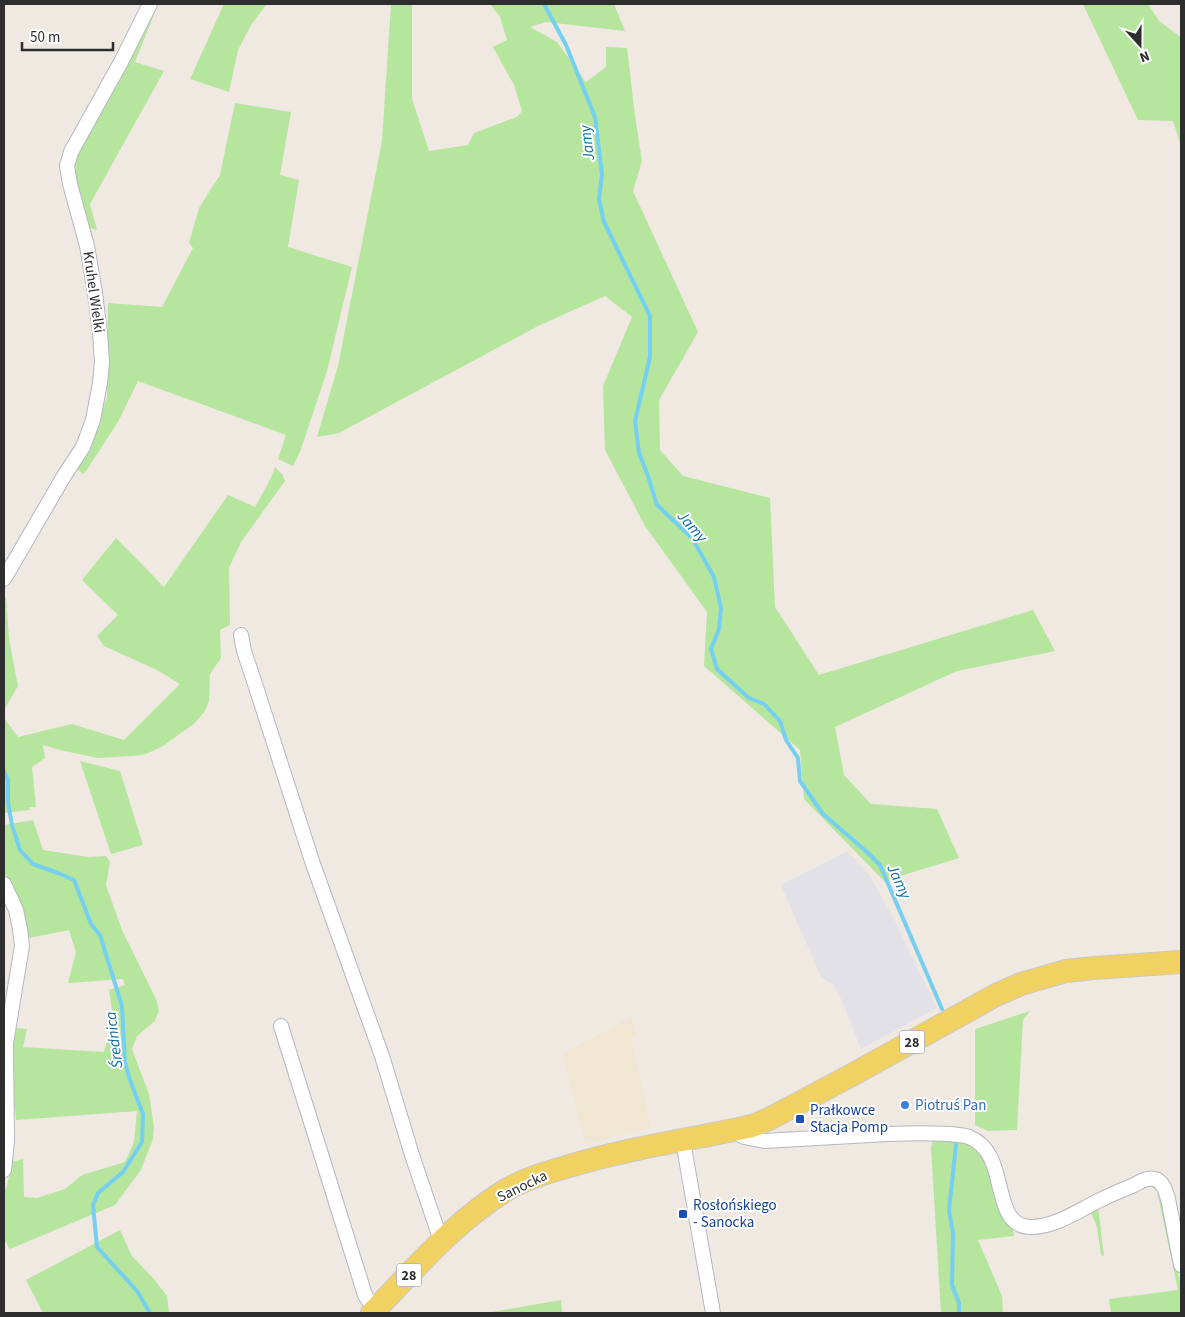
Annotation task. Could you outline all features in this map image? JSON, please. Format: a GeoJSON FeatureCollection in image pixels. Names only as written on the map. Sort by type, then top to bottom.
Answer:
{"type":"FeatureCollection","features":[{"type":"Feature","properties":{"kind":"main road","name":"28"},"geometry":{"type":"LineString","coordinates":[[683,1141],[752,1126],[769,1119],[996,995],[1022,984],[1066,971],[1181,962]]}},
{"type":"Feature","properties":{"kind":"main road"},"geometry":{"type":"LineString","coordinates":[[1148,965],[1181,968]]}},
{"type":"Feature","properties":{"kind":"main road","name":"Sanocka"},"geometry":{"type":"LineString","coordinates":[[373,1312],[443,1240],[479,1209],[508,1189],[548,1172],[606,1156],[683,1141]]}},
{"type":"Feature","properties":{"kind":"street","name":"Kruhel Wielki"},"geometry":{"type":"LineString","coordinates":[[4,579],[64,476],[79,454],[93,420],[102,362],[100,333],[87,246],[67,166],[71,152],[121,62],[150,4]]}},
{"type":"Feature","properties":{"kind":"street"},"geometry":{"type":"LineString","coordinates":[[241,635],[244,651],[313,864],[382,1056],[412,1156],[438,1232],[443,1240]]}},
{"type":"Feature","properties":{"kind":"street"},"geometry":{"type":"LineString","coordinates":[[4,884],[16,910],[22,946],[6,1043],[7,1141],[4,1170]]}},
{"type":"Feature","properties":{"kind":"street"},"geometry":{"type":"LineString","coordinates":[[282,1026],[365,1295],[373,1312]]}},
{"type":"Feature","properties":{"kind":"street"},"geometry":{"type":"LineString","coordinates":[[732,1130],[744,1137],[764,1141],[926,1132],[967,1136],[980,1142],[988,1152],[995,1168],[1008,1215],[1014,1222],[1022,1226],[1032,1227],[1050,1224],[1120,1191],[1146,1180],[1154,1179],[1160,1182],[1165,1190],[1181,1265]]}},
{"type":"Feature","properties":{"kind":"street"},"geometry":{"type":"LineString","coordinates":[[683,1141],[712,1313]]}},
{"type":"Feature","properties":{"kind":"shaded area"},"geometry":{"type":"Polygon","coordinates":[[[847,851],[868,873],[893,917],[937,1008],[861,1049],[834,985],[821,977],[781,885],[847,851]]]}},
{"type":"Feature","properties":{"kind":"shaded area"},"geometry":{"type":"Polygon","coordinates":[[[631,1017],[637,1036],[631,1038],[651,1127],[586,1144],[562,1054],[631,1017]]]}},
{"type":"Feature","properties":{"kind":"green space"},"geometry":{"type":"Polygon","coordinates":[[[224,4],[267,4],[251,25],[238,50],[229,92],[190,79],[224,4]]]}},
{"type":"Feature","properties":{"kind":"green space"},"geometry":{"type":"Polygon","coordinates":[[[391,4],[412,4],[412,99],[429,151],[468,145],[474,133],[517,117],[522,111],[514,85],[493,47],[507,40],[500,17],[490,4],[614,4],[625,31],[546,22],[530,27],[557,42],[586,82],[606,67],[606,47],[627,48],[642,161],[633,191],[698,332],[659,400],[660,450],[683,476],[770,498],[775,607],[819,675],[1033,610],[1055,651],[957,671],[835,727],[844,775],[871,804],[937,809],[959,858],[884,881],[804,799],[800,750],[704,666],[707,612],[645,526],[605,450],[603,386],[632,317],[605,296],[538,326],[339,433],[317,437],[338,366],[382,141],[391,4]]]}},
{"type":"Feature","properties":{"kind":"green space"},"geometry":{"type":"Polygon","coordinates":[[[1083,4],[1148,4],[1159,21],[1181,37],[1181,146],[1173,121],[1138,120],[1083,4]]]}},
{"type":"Feature","properties":{"kind":"green space"},"geometry":{"type":"Polygon","coordinates":[[[157,7],[135,62],[164,71],[90,204],[97,230],[90,228],[77,183],[77,156],[157,7]]]}},
{"type":"Feature","properties":{"kind":"green space"},"geometry":{"type":"Polygon","coordinates":[[[235,103],[291,112],[280,175],[299,180],[288,247],[352,267],[327,371],[300,452],[293,466],[278,459],[286,435],[138,381],[118,422],[84,474],[76,469],[107,398],[108,303],[162,307],[193,248],[189,243],[199,208],[220,175],[235,103]]]}},
{"type":"Feature","properties":{"kind":"green space"},"geometry":{"type":"Polygon","coordinates":[[[275,467],[282,474],[285,481],[241,542],[229,568],[230,625],[220,630],[221,658],[210,674],[209,701],[205,711],[195,723],[163,746],[146,754],[98,758],[43,745],[45,758],[32,767],[36,807],[29,807],[30,810],[4,813],[4,718],[18,737],[72,724],[124,740],[180,684],[157,670],[104,646],[97,636],[118,615],[82,580],[116,538],[164,587],[228,495],[255,507],[275,467]]]}},
{"type":"Feature","properties":{"kind":"green space"},"geometry":{"type":"Polygon","coordinates":[[[6,597],[9,639],[18,686],[4,710],[4,599],[6,597]]]}},
{"type":"Feature","properties":{"kind":"green space"},"geometry":{"type":"Polygon","coordinates":[[[80,761],[120,771],[143,845],[111,854],[80,761]]]}},
{"type":"Feature","properties":{"kind":"green space"},"geometry":{"type":"Polygon","coordinates":[[[33,820],[43,850],[89,857],[106,856],[110,862],[106,885],[122,930],[156,999],[159,1010],[155,1021],[137,1036],[132,1049],[149,1094],[154,1127],[153,1139],[141,1170],[115,1205],[10,1249],[4,1239],[4,1192],[12,1162],[23,1159],[24,1197],[37,1198],[65,1189],[82,1175],[125,1162],[134,1142],[137,1111],[16,1120],[10,1049],[13,1028],[27,1029],[23,1047],[104,1052],[113,1018],[109,990],[125,985],[123,979],[68,983],[76,952],[69,930],[29,938],[23,911],[4,871],[4,825],[33,820]]]}},
{"type":"Feature","properties":{"kind":"green space"},"geometry":{"type":"Polygon","coordinates":[[[1030,1011],[1023,1020],[1017,1130],[988,1131],[975,1125],[975,1029],[1030,1011]]]}},
{"type":"Feature","properties":{"kind":"green space"},"geometry":{"type":"Polygon","coordinates":[[[962,1138],[983,1152],[1012,1225],[1014,1236],[978,1240],[1002,1296],[1003,1313],[941,1313],[931,1148],[933,1139],[962,1138]]]}},
{"type":"Feature","properties":{"kind":"green space"},"geometry":{"type":"Polygon","coordinates":[[[1153,1183],[1162,1194],[1181,1286],[1181,1313],[1111,1313],[1109,1299],[1178,1290],[1157,1191],[1152,1187],[1145,1187],[1098,1207],[1104,1256],[1101,1255],[1097,1227],[1090,1210],[1153,1183]]]}},
{"type":"Feature","properties":{"kind":"green space"},"geometry":{"type":"Polygon","coordinates":[[[120,1230],[132,1256],[167,1296],[169,1313],[43,1313],[26,1280],[120,1230]]]}},
{"type":"Feature","properties":{"kind":"green space"},"geometry":{"type":"Polygon","coordinates":[[[561,1300],[562,1313],[492,1313],[492,1312],[561,1300]]]}},
{"type":"Feature","properties":{"kind":"waterway","name":"Jamy"},"geometry":{"type":"LineString","coordinates":[[544,4],[566,45],[595,117],[602,174],[599,199],[604,222],[650,316],[650,357],[635,421],[639,453],[657,505],[692,538],[714,577],[721,608],[719,629],[711,649],[717,669],[749,698],[764,704],[780,721],[786,740],[798,758],[800,781],[823,814],[880,865],[942,1009]]}},
{"type":"Feature","properties":{"kind":"waterway","name":"Średnica"},"geometry":{"type":"LineString","coordinates":[[4,771],[8,780],[8,803],[12,825],[20,850],[33,864],[74,880],[91,924],[100,935],[122,1006],[125,1063],[143,1114],[142,1142],[123,1172],[98,1193],[93,1205],[97,1247],[137,1291],[150,1313]]}},
{"type":"Feature","properties":{"kind":"waterway","name":"Jamy"},"geometry":{"type":"LineString","coordinates":[[956,1145],[949,1210],[953,1233],[952,1285],[959,1303],[959,1313]]}},
{"type":"Feature","properties":{"kind":"place","name":"Piotruś Pan"},"geometry":{"type":"Point","coordinates":[905,1105]}},
{"type":"Feature","properties":{"kind":"place","name":"Prałkowce Stacja Pomp"},"geometry":{"type":"Point","coordinates":[800,1119]}},
{"type":"Feature","properties":{"kind":"place","name":"Rosłońskiego - Sanocka"},"geometry":{"type":"Point","coordinates":[683,1214]}}]}
